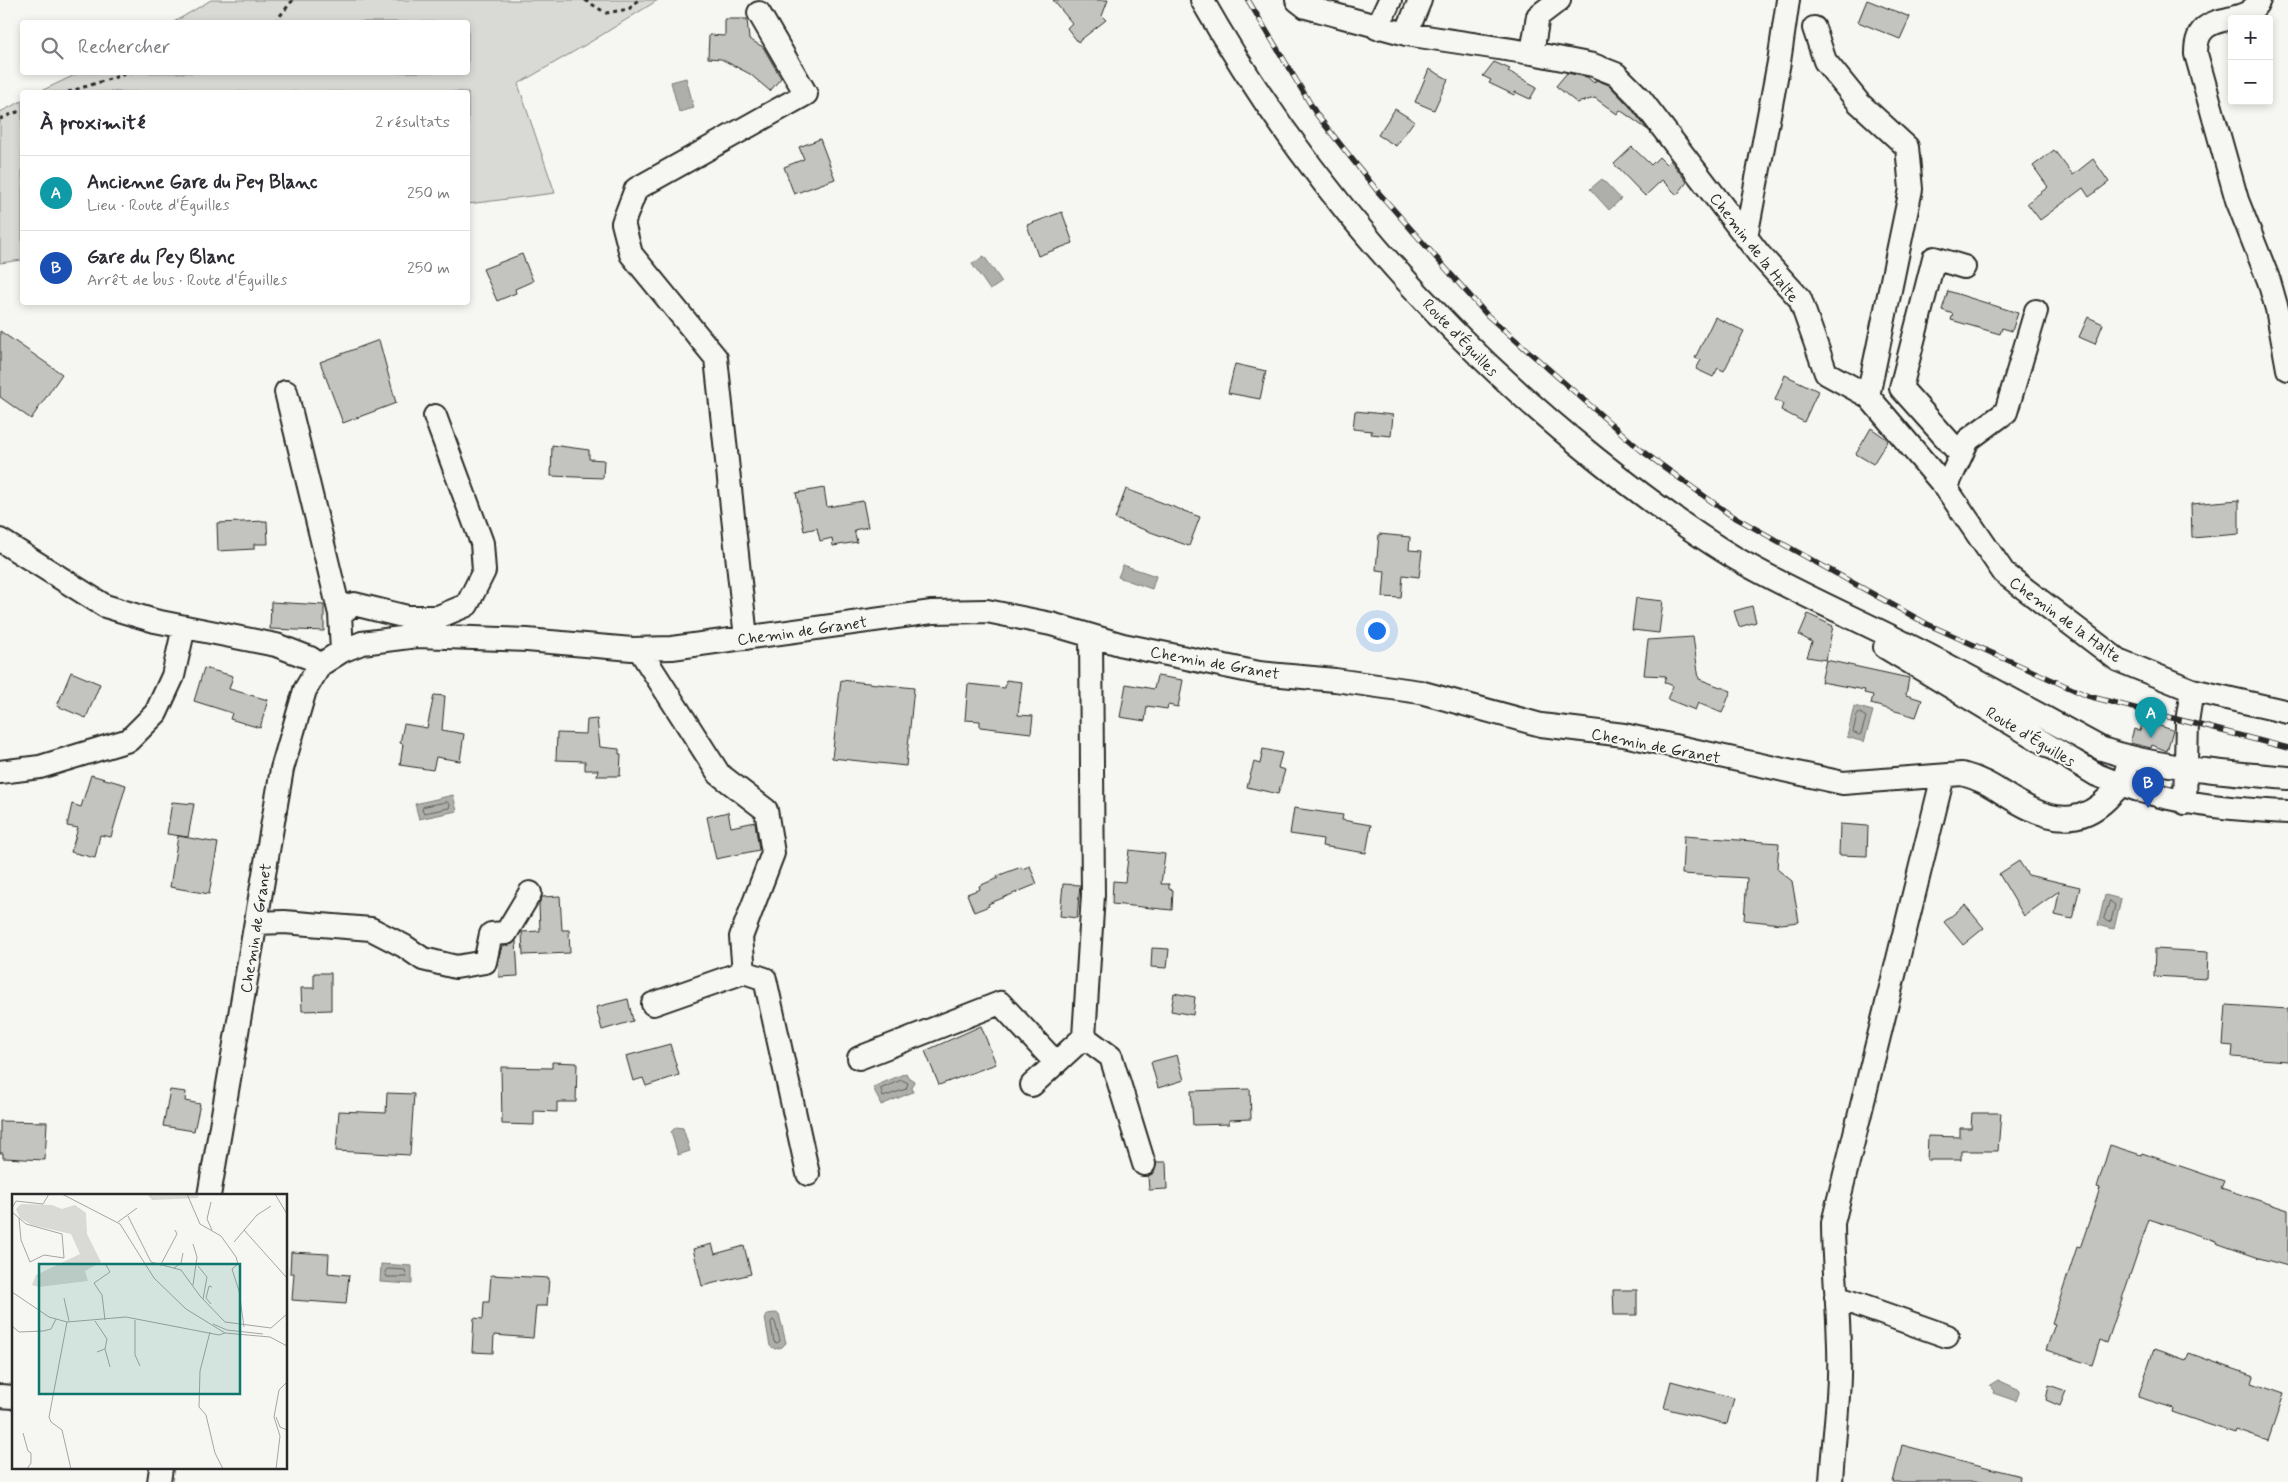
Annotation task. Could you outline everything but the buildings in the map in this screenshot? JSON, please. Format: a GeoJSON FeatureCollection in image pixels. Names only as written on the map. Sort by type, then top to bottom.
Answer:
{"type":"FeatureCollection","features":[{"type":"Feature","properties":{"kind":"street","name":"Route d'Éguilles"},"geometry":{"type":"LineString","coordinates":[[1202,0],[1243,68],[1306,158],[1348,213],[1411,287],[1507,384],[1555,426],[1668,514],[1734,557],[1800,593],[1913,647],[2102,748],[2130,758],[2184,768],[2288,778]]}},
{"type":"Feature","properties":{"kind":"street","name":"Chemin de la Halte"},"geometry":{"type":"LineString","coordinates":[[1297,0],[1306,6],[1378,28],[1532,53],[1593,65],[1616,74],[1639,97],[1746,237],[1800,299],[1826,373],[1868,396],[1946,488],[2004,573],[2118,660],[2192,690],[2288,712]]}},
{"type":"Feature","properties":{"kind":"street"},"geometry":{"type":"LineString","coordinates":[[1378,28],[1390,0]]}},
{"type":"Feature","properties":{"kind":"street"},"geometry":{"type":"LineString","coordinates":[[1406,34],[1420,0]]}},
{"type":"Feature","properties":{"kind":"street"},"geometry":{"type":"LineString","coordinates":[[1532,53],[1538,16],[1559,0]]}},
{"type":"Feature","properties":{"kind":"street"},"geometry":{"type":"LineString","coordinates":[[1746,237],[1779,62],[1788,0]]}},
{"type":"Feature","properties":{"kind":"street"},"geometry":{"type":"LineString","coordinates":[[2259,0],[2251,11],[2209,25],[2198,34],[2195,42],[2196,54],[2237,200],[2269,281],[2277,309],[2288,369]]}},
{"type":"Feature","properties":{"kind":"street"},"geometry":{"type":"LineString","coordinates":[[746,638],[716,358],[631,254],[623,223],[636,189],[806,94],[759,13]]}},
{"type":"Feature","properties":{"kind":"street"},"geometry":{"type":"LineString","coordinates":[[1814,28],[1825,61],[1859,103],[1907,147],[1911,189],[1868,396]]}},
{"type":"Feature","properties":{"kind":"street"},"geometry":{"type":"LineString","coordinates":[[1961,454],[1901,388],[1934,258],[1964,267]]}},
{"type":"Feature","properties":{"kind":"street"},"geometry":{"type":"LineString","coordinates":[[1946,488],[1968,440],[2006,412],[2036,311]]}},
{"type":"Feature","properties":{"kind":"street"},"geometry":{"type":"LineString","coordinates":[[286,392],[340,614],[342,651]]}},
{"type":"Feature","properties":{"kind":"street"},"geometry":{"type":"LineString","coordinates":[[340,614],[354,604],[407,617],[438,616],[467,605],[484,570],[482,543],[435,416]]}},
{"type":"Feature","properties":{"kind":"street"},"geometry":{"type":"LineString","coordinates":[[0,540],[105,606],[184,627],[276,645],[310,658],[320,665]]}},
{"type":"Feature","properties":{"kind":"street","name":"Route d'Éguilles"},"geometry":{"type":"LineString","coordinates":[[1800,593],[1924,672],[2097,775],[2121,785],[2184,803],[2233,810],[2288,812]]}},
{"type":"Feature","properties":{"kind":"street","name":"Chemin de Granet"},"geometry":{"type":"LineString","coordinates":[[209,1194],[282,769],[305,690],[320,665],[342,651],[362,643],[417,636],[527,640],[639,649],[672,648],[932,612],[987,611],[1051,624],[1123,646],[1259,673],[1335,680],[1420,692],[1541,725],[1624,735],[1843,783],[1962,774],[1980,778],[2031,810],[2068,818],[2086,816],[2121,785]]}},
{"type":"Feature","properties":{"kind":"street"},"geometry":{"type":"LineString","coordinates":[[0,772],[40,767],[129,740],[156,713],[173,676],[184,627]]}},
{"type":"Feature","properties":{"kind":"street"},"geometry":{"type":"LineString","coordinates":[[1032,1085],[1084,1037],[1093,895],[1091,636]]}},
{"type":"Feature","properties":{"kind":"street"},"geometry":{"type":"LineString","coordinates":[[639,649],[719,774],[766,810],[773,853],[741,937],[744,972]]}},
{"type":"Feature","properties":{"kind":"street"},"geometry":{"type":"LineString","coordinates":[[2184,803],[2186,722],[2192,690]]}},
{"type":"Feature","properties":{"kind":"street"},"geometry":{"type":"LineString","coordinates":[[2121,785],[2130,758]]}},
{"type":"Feature","properties":{"kind":"street"},"geometry":{"type":"LineString","coordinates":[[1831,1482],[1839,1377],[1839,1330],[1833,1267],[1833,1223],[1943,776]]}},
{"type":"Feature","properties":{"kind":"street"},"geometry":{"type":"LineString","coordinates":[[256,923],[284,922],[371,929],[404,946],[423,959],[456,967],[485,962],[491,934],[506,933],[530,894]]}},
{"type":"Feature","properties":{"kind":"street"},"geometry":{"type":"LineString","coordinates":[[653,1004],[744,972],[765,979],[808,1174]]}},
{"type":"Feature","properties":{"kind":"street"},"geometry":{"type":"LineString","coordinates":[[858,1058],[1000,1003],[1056,1063]]}},
{"type":"Feature","properties":{"kind":"street"},"geometry":{"type":"LineString","coordinates":[[1084,1037],[1111,1057],[1144,1164]]}},
{"type":"Feature","properties":{"kind":"street"},"geometry":{"type":"LineString","coordinates":[[1836,1297],[1947,1336]]}},
{"type":"Feature","properties":{"kind":"path"},"geometry":{"type":"LineString","coordinates":[[277,20],[293,0]]}},
{"type":"Feature","properties":{"kind":"path"},"geometry":{"type":"LineString","coordinates":[[585,0],[606,13],[629,9],[638,0]]}},
{"type":"Feature","properties":{"kind":"path"},"geometry":{"type":"LineString","coordinates":[[74,90],[122,75]]}},
{"type":"Feature","properties":{"kind":"path"},"geometry":{"type":"LineString","coordinates":[[0,120],[17,112],[20,113]]}},
{"type":"Feature","properties":{"kind":"shaded area"},"geometry":{"type":"Polygon","coordinates":[[[211,0],[658,0],[518,84],[555,193],[470,204],[470,90],[43,90],[75,75],[470,75],[470,20],[177,20],[211,0]]]}},
{"type":"Feature","properties":{"kind":"shaded area"},"geometry":{"type":"Polygon","coordinates":[[[20,102],[20,260],[0,263],[0,112],[20,102]]]}},
{"type":"Feature","properties":{"kind":"water"},"geometry":{"type":"Polygon","coordinates":[[[686,78],[694,108],[679,112],[671,82],[686,78]]]}},
{"type":"Feature","properties":{"kind":"water"},"geometry":{"type":"Polygon","coordinates":[[[1602,179],[1621,199],[1609,210],[1590,189],[1602,179]]]}},
{"type":"Feature","properties":{"kind":"water"},"geometry":{"type":"Polygon","coordinates":[[[984,256],[1002,282],[990,290],[972,264],[984,256]]]}},
{"type":"Feature","properties":{"kind":"water"},"geometry":{"type":"Polygon","coordinates":[[[1123,565],[1156,576],[1152,589],[1118,577],[1123,565]]]}},
{"type":"Feature","properties":{"kind":"water"},"geometry":{"type":"Polygon","coordinates":[[[1854,706],[1873,711],[1864,742],[1847,737],[1854,706]]]}},
{"type":"Feature","properties":{"kind":"water"},"geometry":{"type":"Polygon","coordinates":[[[453,795],[457,811],[419,819],[415,804],[453,795]]]}},
{"type":"Feature","properties":{"kind":"water"},"geometry":{"type":"Polygon","coordinates":[[[2105,895],[2121,899],[2114,929],[2098,925],[2105,895]]]}},
{"type":"Feature","properties":{"kind":"water"},"geometry":{"type":"Polygon","coordinates":[[[906,1073],[914,1081],[913,1092],[881,1105],[873,1087],[906,1073]]]}},
{"type":"Feature","properties":{"kind":"water"},"geometry":{"type":"Polygon","coordinates":[[[676,1127],[683,1128],[690,1151],[678,1155],[671,1132],[676,1127]]]}},
{"type":"Feature","properties":{"kind":"water"},"geometry":{"type":"Polygon","coordinates":[[[381,1264],[412,1266],[412,1284],[380,1282],[381,1264]]]}},
{"type":"Feature","properties":{"kind":"water"},"geometry":{"type":"Polygon","coordinates":[[[767,1314],[779,1314],[786,1343],[782,1347],[775,1349],[770,1346],[765,1318],[767,1314]]]}},
{"type":"Feature","properties":{"kind":"water"},"geometry":{"type":"Polygon","coordinates":[[[1998,1380],[2020,1390],[2016,1401],[1993,1393],[1994,1390],[1990,1385],[1998,1380]]]}},
{"type":"Feature","properties":{"kind":"railway"},"geometry":{"type":"LineString","coordinates":[[1248,0],[1317,115],[1379,193],[1487,315],[1642,451],[1729,514],[1927,624],[2088,696],[2288,748]]}},
{"type":"Feature","properties":{"kind":"place","name":"Ancienne Gare du Pey Blanc"},"geometry":{"type":"Point","coordinates":[2151,738]}},
{"type":"Feature","properties":{"kind":"place","name":"Gare du Pey Blanc"},"geometry":{"type":"Point","coordinates":[2148,808]}}]}
